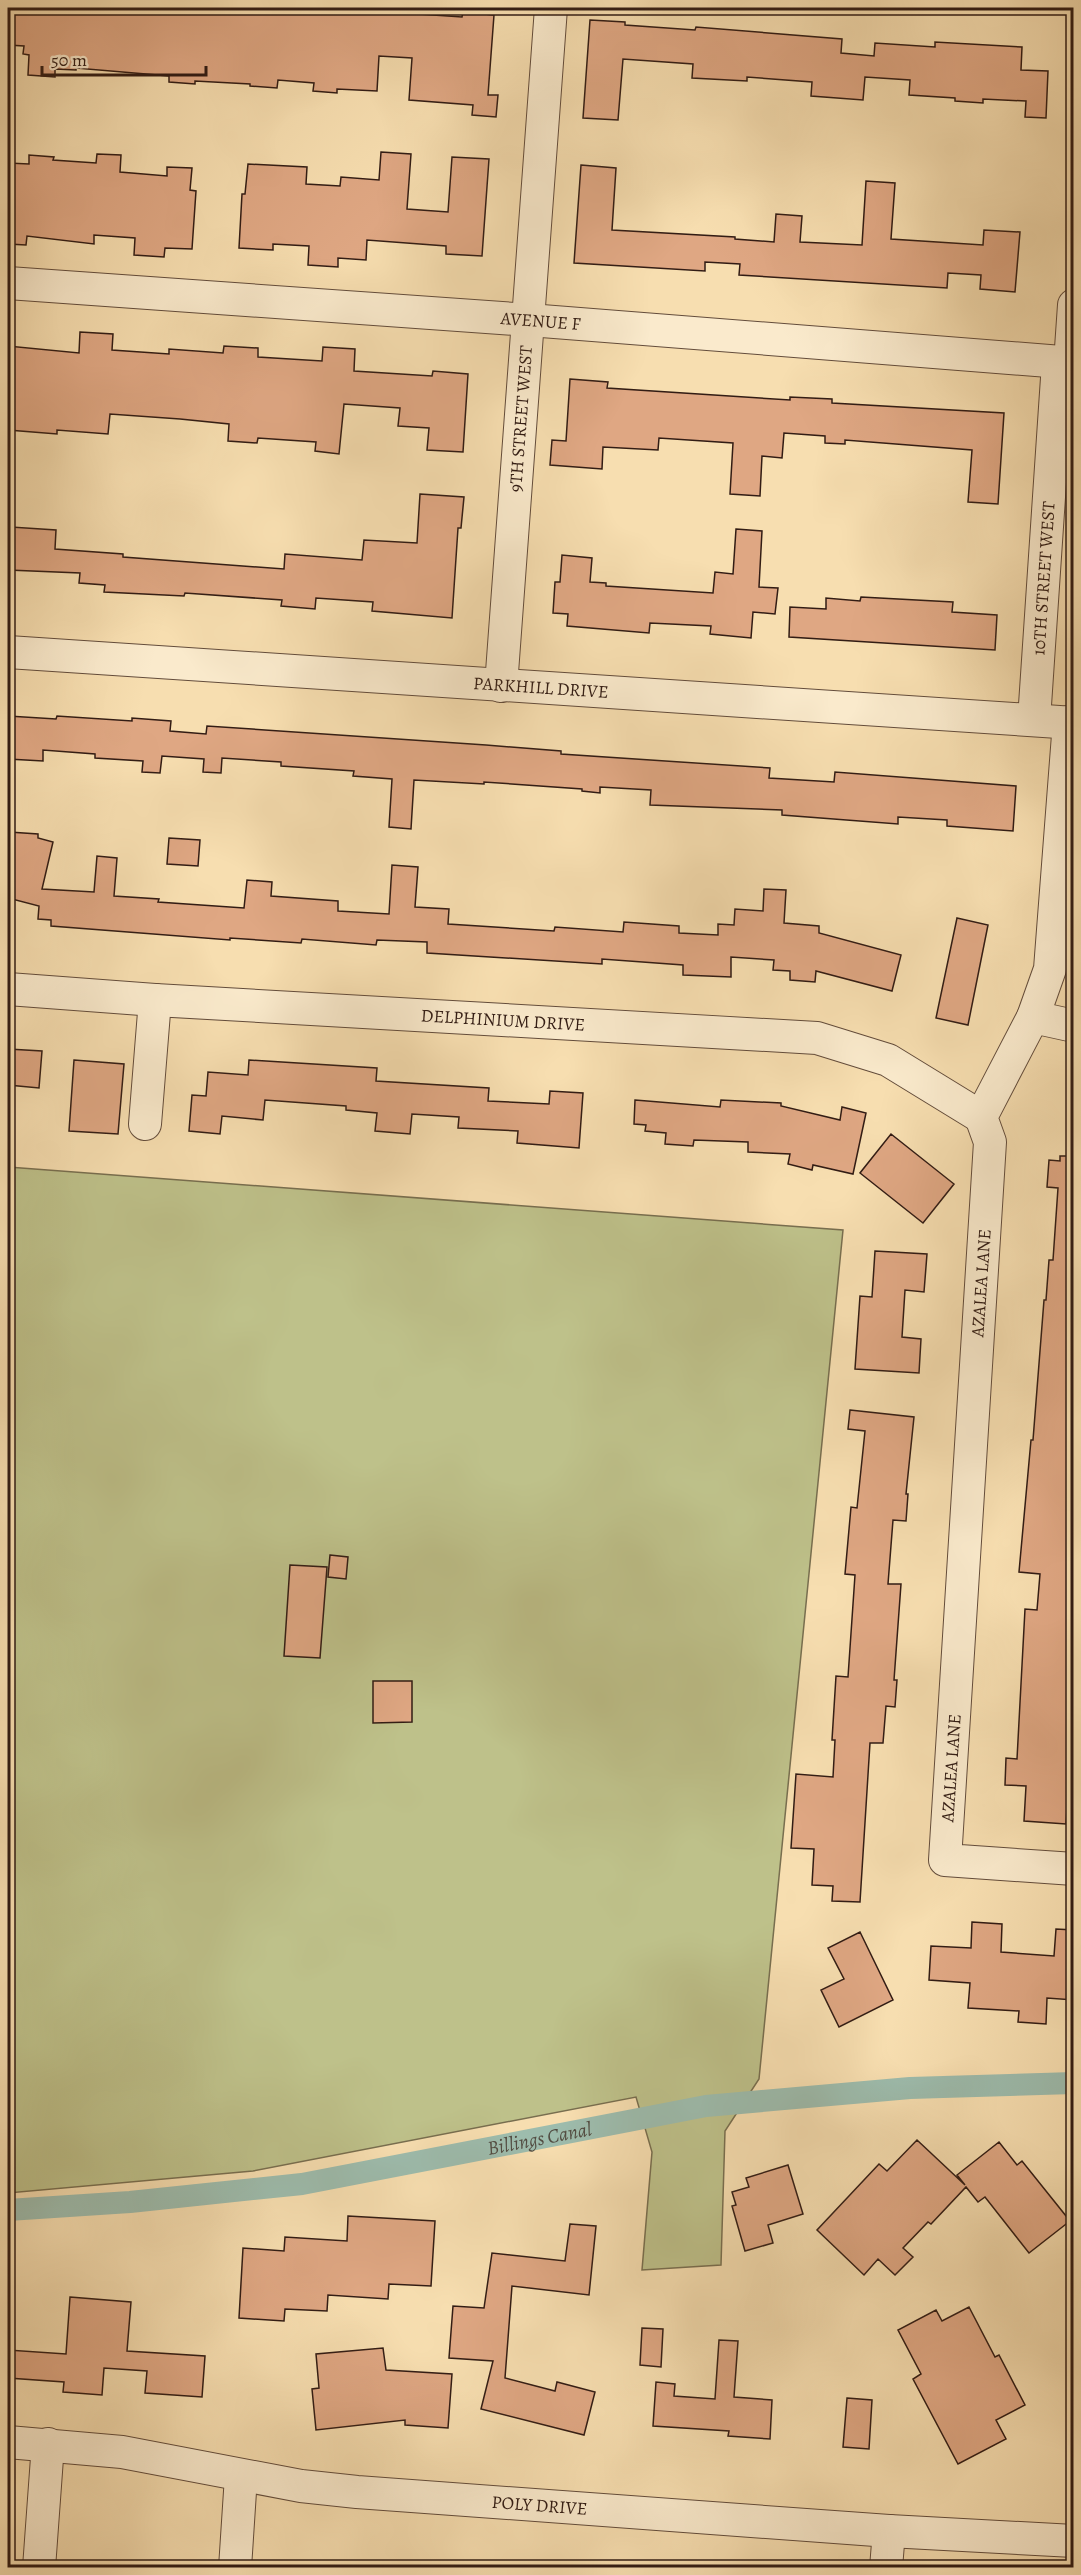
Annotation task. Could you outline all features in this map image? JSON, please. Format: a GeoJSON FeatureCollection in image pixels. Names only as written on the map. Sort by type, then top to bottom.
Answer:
{"type":"FeatureCollection","features":[{"type":"Feature","properties":{"kind":"street","name":"9TH STREET WEST"},"geometry":{"type":"LineString","coordinates":[[501,686],[551,8]]}},
{"type":"Feature","properties":{"kind":"street","name":"AVENUE F"},"geometry":{"type":"LineString","coordinates":[[8,283],[529,320],[1067,363]]}},
{"type":"Feature","properties":{"kind":"street","name":"10TH STREET WEST"},"geometry":{"type":"LineString","coordinates":[[1034,720],[1074,305]]}},
{"type":"Feature","properties":{"kind":"street","name":"PARKHILL DRIVE"},"geometry":{"type":"LineString","coordinates":[[8,652],[1071,722]]}},
{"type":"Feature","properties":{"kind":"street"},"geometry":{"type":"LineString","coordinates":[[981,1117],[1033,1017],[1050,969],[1071,722]]}},
{"type":"Feature","properties":{"kind":"street","name":"DELPHINIUM DRIVE"},"geometry":{"type":"LineString","coordinates":[[8,989],[155,1000],[817,1038],[888,1060],[981,1117]]}},
{"type":"Feature","properties":{"kind":"street"},"geometry":{"type":"LineString","coordinates":[[145,1124],[155,1000]]}},
{"type":"Feature","properties":{"kind":"street"},"geometry":{"type":"LineString","coordinates":[[1033,1017],[1074,1026]]}},
{"type":"Feature","properties":{"kind":"street","name":"AZALEA LANE"},"geometry":{"type":"LineString","coordinates":[[981,1117],[990,1142],[945,1860],[1074,1869]]}},
{"type":"Feature","properties":{"kind":"street","name":"POLY DRIVE"},"geometry":{"type":"LineString","coordinates":[[8,2442],[122,2452],[188,2463],[241,2476],[357,2492],[1074,2541]]}},
{"type":"Feature","properties":{"kind":"street"},"geometry":{"type":"LineString","coordinates":[[39,2568],[48,2444]]}},
{"type":"Feature","properties":{"kind":"street"},"geometry":{"type":"LineString","coordinates":[[235,2568],[241,2476]]}},
{"type":"Feature","properties":{"kind":"street"},"geometry":{"type":"LineString","coordinates":[[886,2568],[889,2530]]}},
{"type":"Feature","properties":{"kind":"green space"},"geometry":{"type":"Polygon","coordinates":[[[8,1167],[843,1230],[759,2079],[725,2131],[721,2265],[642,2270],[652,2152],[636,2097],[253,2171],[8,2193],[8,1167]]]}},
{"type":"Feature","properties":{"kind":"building"},"geometry":{"type":"Polygon","coordinates":[[[8,8],[374,8],[374,11],[462,17],[463,12],[494,15],[488,95],[498,95],[496,117],[472,115],[473,105],[409,100],[412,58],[379,56],[377,91],[337,89],[337,93],[313,91],[314,83],[278,80],[277,88],[195,81],[195,84],[169,82],[169,76],[76,68],[76,70],[55,69],[55,77],[28,75],[29,55],[23,54],[24,46],[8,45],[8,8]]]}},
{"type":"Feature","properties":{"kind":"building"},"geometry":{"type":"Polygon","coordinates":[[[590,20],[625,22],[625,25],[695,30],[696,27],[842,39],[841,53],[874,56],[875,43],[935,47],[935,42],[1022,47],[1021,70],[1048,71],[1046,118],[1025,117],[1026,101],[983,99],[983,103],[955,101],[955,98],[909,95],[910,80],[865,77],[863,100],[811,96],[812,82],[747,77],[747,81],[692,78],[693,64],[623,59],[618,120],[583,118],[590,20]]]}},
{"type":"Feature","properties":{"kind":"building"},"geometry":{"type":"Polygon","coordinates":[[[381,152],[411,154],[407,209],[448,212],[452,157],[489,159],[482,256],[446,254],[446,246],[367,240],[366,260],[338,258],[338,267],[308,265],[309,246],[273,244],[273,250],[239,248],[242,194],[245,194],[248,164],[307,167],[306,184],[340,186],[341,177],[379,180],[381,152]]]}},
{"type":"Feature","properties":{"kind":"building"},"geometry":{"type":"Polygon","coordinates":[[[97,154],[121,155],[120,172],[167,176],[167,167],[192,168],[190,190],[196,191],[192,249],[165,248],[164,257],[134,255],[135,238],[94,235],[94,244],[27,236],[26,245],[8,244],[8,163],[29,164],[29,155],[54,157],[53,160],[96,163],[97,154]]]}},
{"type":"Feature","properties":{"kind":"building"},"geometry":{"type":"Polygon","coordinates":[[[581,165],[616,168],[612,230],[735,237],[735,239],[774,242],[776,214],[802,216],[800,242],[862,245],[866,181],[895,183],[891,239],[983,245],[984,230],[1020,232],[1015,292],[980,289],[981,275],[948,273],[947,288],[739,275],[740,264],[705,262],[705,271],[574,263],[581,165]]]}},
{"type":"Feature","properties":{"kind":"building"},"geometry":{"type":"Polygon","coordinates":[[[80,332],[113,334],[112,350],[169,354],[169,349],[223,353],[224,346],[258,348],[258,357],[322,361],[323,347],[355,349],[354,371],[432,376],[433,371],[468,374],[463,452],[427,450],[429,428],[398,426],[400,408],[344,404],[339,454],[315,451],[316,442],[258,438],[257,443],[228,441],[229,424],[180,419],[110,414],[108,434],[57,430],[57,434],[8,430],[8,346],[79,353],[80,332]]]}},
{"type":"Feature","properties":{"kind":"building"},"geometry":{"type":"Polygon","coordinates":[[[570,379],[608,382],[607,388],[790,400],[790,397],[832,399],[832,403],[1004,413],[998,504],[968,502],[972,450],[845,440],[845,444],[825,443],[825,436],[784,433],[782,458],[762,456],[760,496],[730,494],[733,443],[659,438],[658,450],[603,447],[602,469],[550,465],[552,440],[566,441],[570,379]]]}},
{"type":"Feature","properties":{"kind":"building"},"geometry":{"type":"Polygon","coordinates":[[[420,494],[464,497],[461,528],[458,528],[452,618],[372,611],[373,602],[316,598],[315,609],[281,606],[282,600],[185,593],[184,596],[104,592],[105,585],[79,583],[80,573],[8,570],[8,540],[10,540],[11,527],[56,530],[55,549],[123,554],[123,557],[284,569],[285,554],[362,560],[364,540],[417,543],[420,494]]]}},
{"type":"Feature","properties":{"kind":"building"},"geometry":{"type":"Polygon","coordinates":[[[736,529],[762,531],[759,587],[778,588],[775,614],[753,612],[751,638],[710,634],[711,626],[650,623],[649,633],[567,626],[568,614],[553,613],[555,582],[560,582],[562,555],[592,558],[590,582],[606,583],[606,586],[713,593],[715,572],[733,574],[736,529]]]}},
{"type":"Feature","properties":{"kind":"building"},"geometry":{"type":"Polygon","coordinates":[[[861,597],[953,602],[952,612],[997,615],[995,650],[789,637],[790,607],[826,609],[826,598],[860,601],[861,597]]]}},
{"type":"Feature","properties":{"kind":"building"},"geometry":{"type":"Polygon","coordinates":[[[8,716],[56,719],[57,716],[132,721],[132,718],[171,721],[170,731],[206,734],[207,726],[486,745],[561,751],[561,754],[770,768],[769,778],[834,782],[835,772],[1016,786],[1013,831],[947,826],[947,820],[898,817],[898,824],[782,815],[782,810],[650,805],[651,790],[600,787],[600,793],[582,791],[582,789],[484,782],[484,784],[414,780],[411,829],[389,827],[392,779],[353,776],[354,771],[281,766],[281,762],[222,758],[221,773],[203,772],[204,759],[162,756],[160,773],[142,772],[143,761],[95,758],[95,754],[43,750],[43,761],[8,759],[8,716]]]}},
{"type":"Feature","properties":{"kind":"building"},"geometry":{"type":"Polygon","coordinates":[[[9,832],[38,834],[38,838],[53,842],[42,889],[94,892],[97,856],[117,858],[114,896],[159,899],[158,902],[244,908],[247,880],[272,882],[271,896],[338,901],[338,911],[389,914],[392,865],[418,867],[415,907],[449,909],[448,924],[554,931],[555,927],[623,932],[624,922],[679,926],[679,933],[718,935],[718,924],[734,925],[735,909],[763,911],[764,889],[786,890],[784,923],[819,926],[819,933],[901,955],[892,991],[816,971],[815,982],[790,980],[790,971],[773,970],[774,960],[731,957],[731,977],[683,975],[683,965],[602,959],[602,964],[427,953],[427,942],[377,940],[376,945],[302,939],[301,943],[230,938],[230,940],[51,926],[51,920],[38,919],[39,906],[8,898],[9,832]]]}},
{"type":"Feature","properties":{"kind":"building"},"geometry":{"type":"Polygon","coordinates":[[[169,838],[200,840],[198,866],[167,864],[169,838]]]}},
{"type":"Feature","properties":{"kind":"building"},"geometry":{"type":"Polygon","coordinates":[[[957,918],[988,925],[968,1025],[936,1018],[957,918]]]}},
{"type":"Feature","properties":{"kind":"building"},"geometry":{"type":"Polygon","coordinates":[[[8,1049],[42,1051],[39,1088],[8,1085],[8,1049]]]}},
{"type":"Feature","properties":{"kind":"building"},"geometry":{"type":"Polygon","coordinates":[[[74,1060],[124,1064],[118,1134],[69,1131],[74,1060]]]}},
{"type":"Feature","properties":{"kind":"building"},"geometry":{"type":"Polygon","coordinates":[[[249,1060],[377,1068],[376,1081],[489,1088],[488,1101],[549,1104],[550,1091],[583,1093],[579,1148],[517,1143],[518,1131],[458,1128],[459,1117],[412,1114],[410,1134],[375,1131],[377,1113],[346,1110],[346,1106],[265,1100],[263,1120],[222,1116],[220,1134],[189,1131],[192,1095],[206,1096],[208,1072],[248,1075],[249,1060]]]}},
{"type":"Feature","properties":{"kind":"building"},"geometry":{"type":"Polygon","coordinates":[[[635,1100],[720,1107],[721,1100],[781,1103],[781,1106],[840,1120],[842,1107],[866,1113],[853,1174],[813,1165],[812,1170],[788,1164],[790,1154],[748,1152],[748,1142],[694,1140],[693,1146],[665,1144],[666,1133],[645,1131],[646,1125],[634,1124],[635,1100]]]}},
{"type":"Feature","properties":{"kind":"building"},"geometry":{"type":"Polygon","coordinates":[[[891,1134],[954,1184],[923,1223],[860,1173],[891,1134]]]}},
{"type":"Feature","properties":{"kind":"building"},"geometry":{"type":"Polygon","coordinates":[[[1060,1156],[1074,1156],[1074,1430],[1068,1501],[1074,1501],[1074,1665],[1067,1762],[1070,1763],[1066,1824],[1024,1821],[1026,1786],[1005,1785],[1006,1758],[1017,1759],[1025,1609],[1037,1610],[1040,1574],[1019,1572],[1031,1440],[1033,1440],[1044,1300],[1046,1300],[1049,1260],[1053,1260],[1058,1188],[1047,1187],[1049,1160],[1060,1161],[1060,1156]]]}},
{"type":"Feature","properties":{"kind":"building"},"geometry":{"type":"Polygon","coordinates":[[[875,1251],[927,1254],[924,1292],[905,1290],[902,1337],[921,1339],[919,1373],[855,1369],[860,1296],[872,1297],[875,1251]]]}},
{"type":"Feature","properties":{"kind":"building"},"geometry":{"type":"Polygon","coordinates":[[[850,1410],[914,1417],[906,1494],[908,1494],[906,1521],[893,1520],[888,1584],[901,1584],[894,1680],[897,1680],[895,1707],[886,1706],[883,1743],[870,1743],[860,1902],[832,1901],[833,1886],[812,1885],[814,1849],[791,1848],[796,1774],[833,1777],[835,1740],[832,1740],[836,1676],[848,1677],[855,1575],[845,1574],[851,1507],[857,1508],[865,1431],[848,1429],[850,1410]]]}},
{"type":"Feature","properties":{"kind":"building"},"geometry":{"type":"Polygon","coordinates":[[[330,1555],[348,1557],[346,1579],[328,1577],[330,1555]]]}},
{"type":"Feature","properties":{"kind":"building"},"geometry":{"type":"Polygon","coordinates":[[[290,1565],[327,1567],[320,1658],[284,1656],[290,1565]]]}},
{"type":"Feature","properties":{"kind":"building"},"geometry":{"type":"Polygon","coordinates":[[[373,1681],[412,1681],[412,1722],[373,1723],[373,1681]]]}},
{"type":"Feature","properties":{"kind":"building"},"geometry":{"type":"Polygon","coordinates":[[[972,1922],[1002,1924],[1001,1952],[1054,1956],[1056,1929],[1074,1930],[1074,2000],[1047,1998],[1046,2024],[1018,2022],[1019,2011],[968,2008],[970,1983],[929,1980],[931,1946],[971,1948],[972,1922]]]}},
{"type":"Feature","properties":{"kind":"building"},"geometry":{"type":"Polygon","coordinates":[[[860,1932],[893,2000],[839,2027],[821,1990],[844,1979],[828,1948],[860,1932]]]}},
{"type":"Feature","properties":{"kind":"building"},"geometry":{"type":"Polygon","coordinates":[[[917,2140],[965,2185],[957,2175],[999,2142],[1017,2165],[1022,2161],[1070,2221],[1029,2253],[985,2197],[978,2202],[966,2187],[931,2224],[928,2222],[903,2248],[913,2257],[895,2275],[878,2259],[864,2275],[817,2230],[879,2164],[887,2171],[917,2140]]]}},
{"type":"Feature","properties":{"kind":"building"},"geometry":{"type":"Polygon","coordinates":[[[788,2165],[803,2214],[768,2225],[773,2243],[745,2251],[732,2206],[736,2205],[732,2192],[749,2187],[746,2178],[788,2165]]]}},
{"type":"Feature","properties":{"kind":"building"},"geometry":{"type":"Polygon","coordinates":[[[348,2216],[435,2221],[431,2286],[389,2284],[388,2299],[328,2295],[327,2311],[285,2309],[284,2321],[239,2318],[243,2248],[284,2251],[285,2237],[347,2241],[348,2216]]]}},
{"type":"Feature","properties":{"kind":"building"},"geometry":{"type":"Polygon","coordinates":[[[570,2224],[596,2226],[589,2295],[512,2286],[505,2378],[555,2391],[557,2382],[595,2392],[584,2435],[481,2409],[493,2361],[449,2358],[453,2306],[484,2308],[492,2253],[565,2261],[570,2224]]]}},
{"type":"Feature","properties":{"kind":"building"},"geometry":{"type":"Polygon","coordinates":[[[70,2297],[131,2302],[127,2351],[205,2356],[202,2397],[145,2393],[147,2371],[104,2368],[102,2395],[63,2392],[64,2382],[8,2378],[8,2350],[66,2354],[70,2297]]]}},
{"type":"Feature","properties":{"kind":"building"},"geometry":{"type":"Polygon","coordinates":[[[969,2307],[995,2357],[999,2355],[1025,2405],[996,2420],[1006,2439],[958,2464],[913,2379],[921,2374],[898,2330],[936,2310],[942,2321],[969,2307]]]}},
{"type":"Feature","properties":{"kind":"building"},"geometry":{"type":"Polygon","coordinates":[[[642,2328],[663,2329],[661,2367],[640,2365],[642,2328]]]}},
{"type":"Feature","properties":{"kind":"building"},"geometry":{"type":"Polygon","coordinates":[[[719,2340],[738,2341],[734,2397],[772,2400],[770,2439],[728,2436],[729,2431],[653,2426],[656,2382],[675,2384],[674,2396],[715,2399],[719,2340]]]}},
{"type":"Feature","properties":{"kind":"building"},"geometry":{"type":"Polygon","coordinates":[[[383,2348],[386,2370],[452,2374],[448,2428],[405,2425],[405,2420],[316,2430],[312,2389],[319,2388],[316,2354],[383,2348]]]}},
{"type":"Feature","properties":{"kind":"building"},"geometry":{"type":"Polygon","coordinates":[[[847,2398],[872,2400],[869,2449],[843,2447],[847,2398]]]}},
{"type":"Feature","properties":{"kind":"waterway","name":"Billings Canal"},"geometry":{"type":"LineString","coordinates":[[8,2210],[130,2202],[302,2184],[706,2106],[910,2088],[1074,2083]]}}]}
